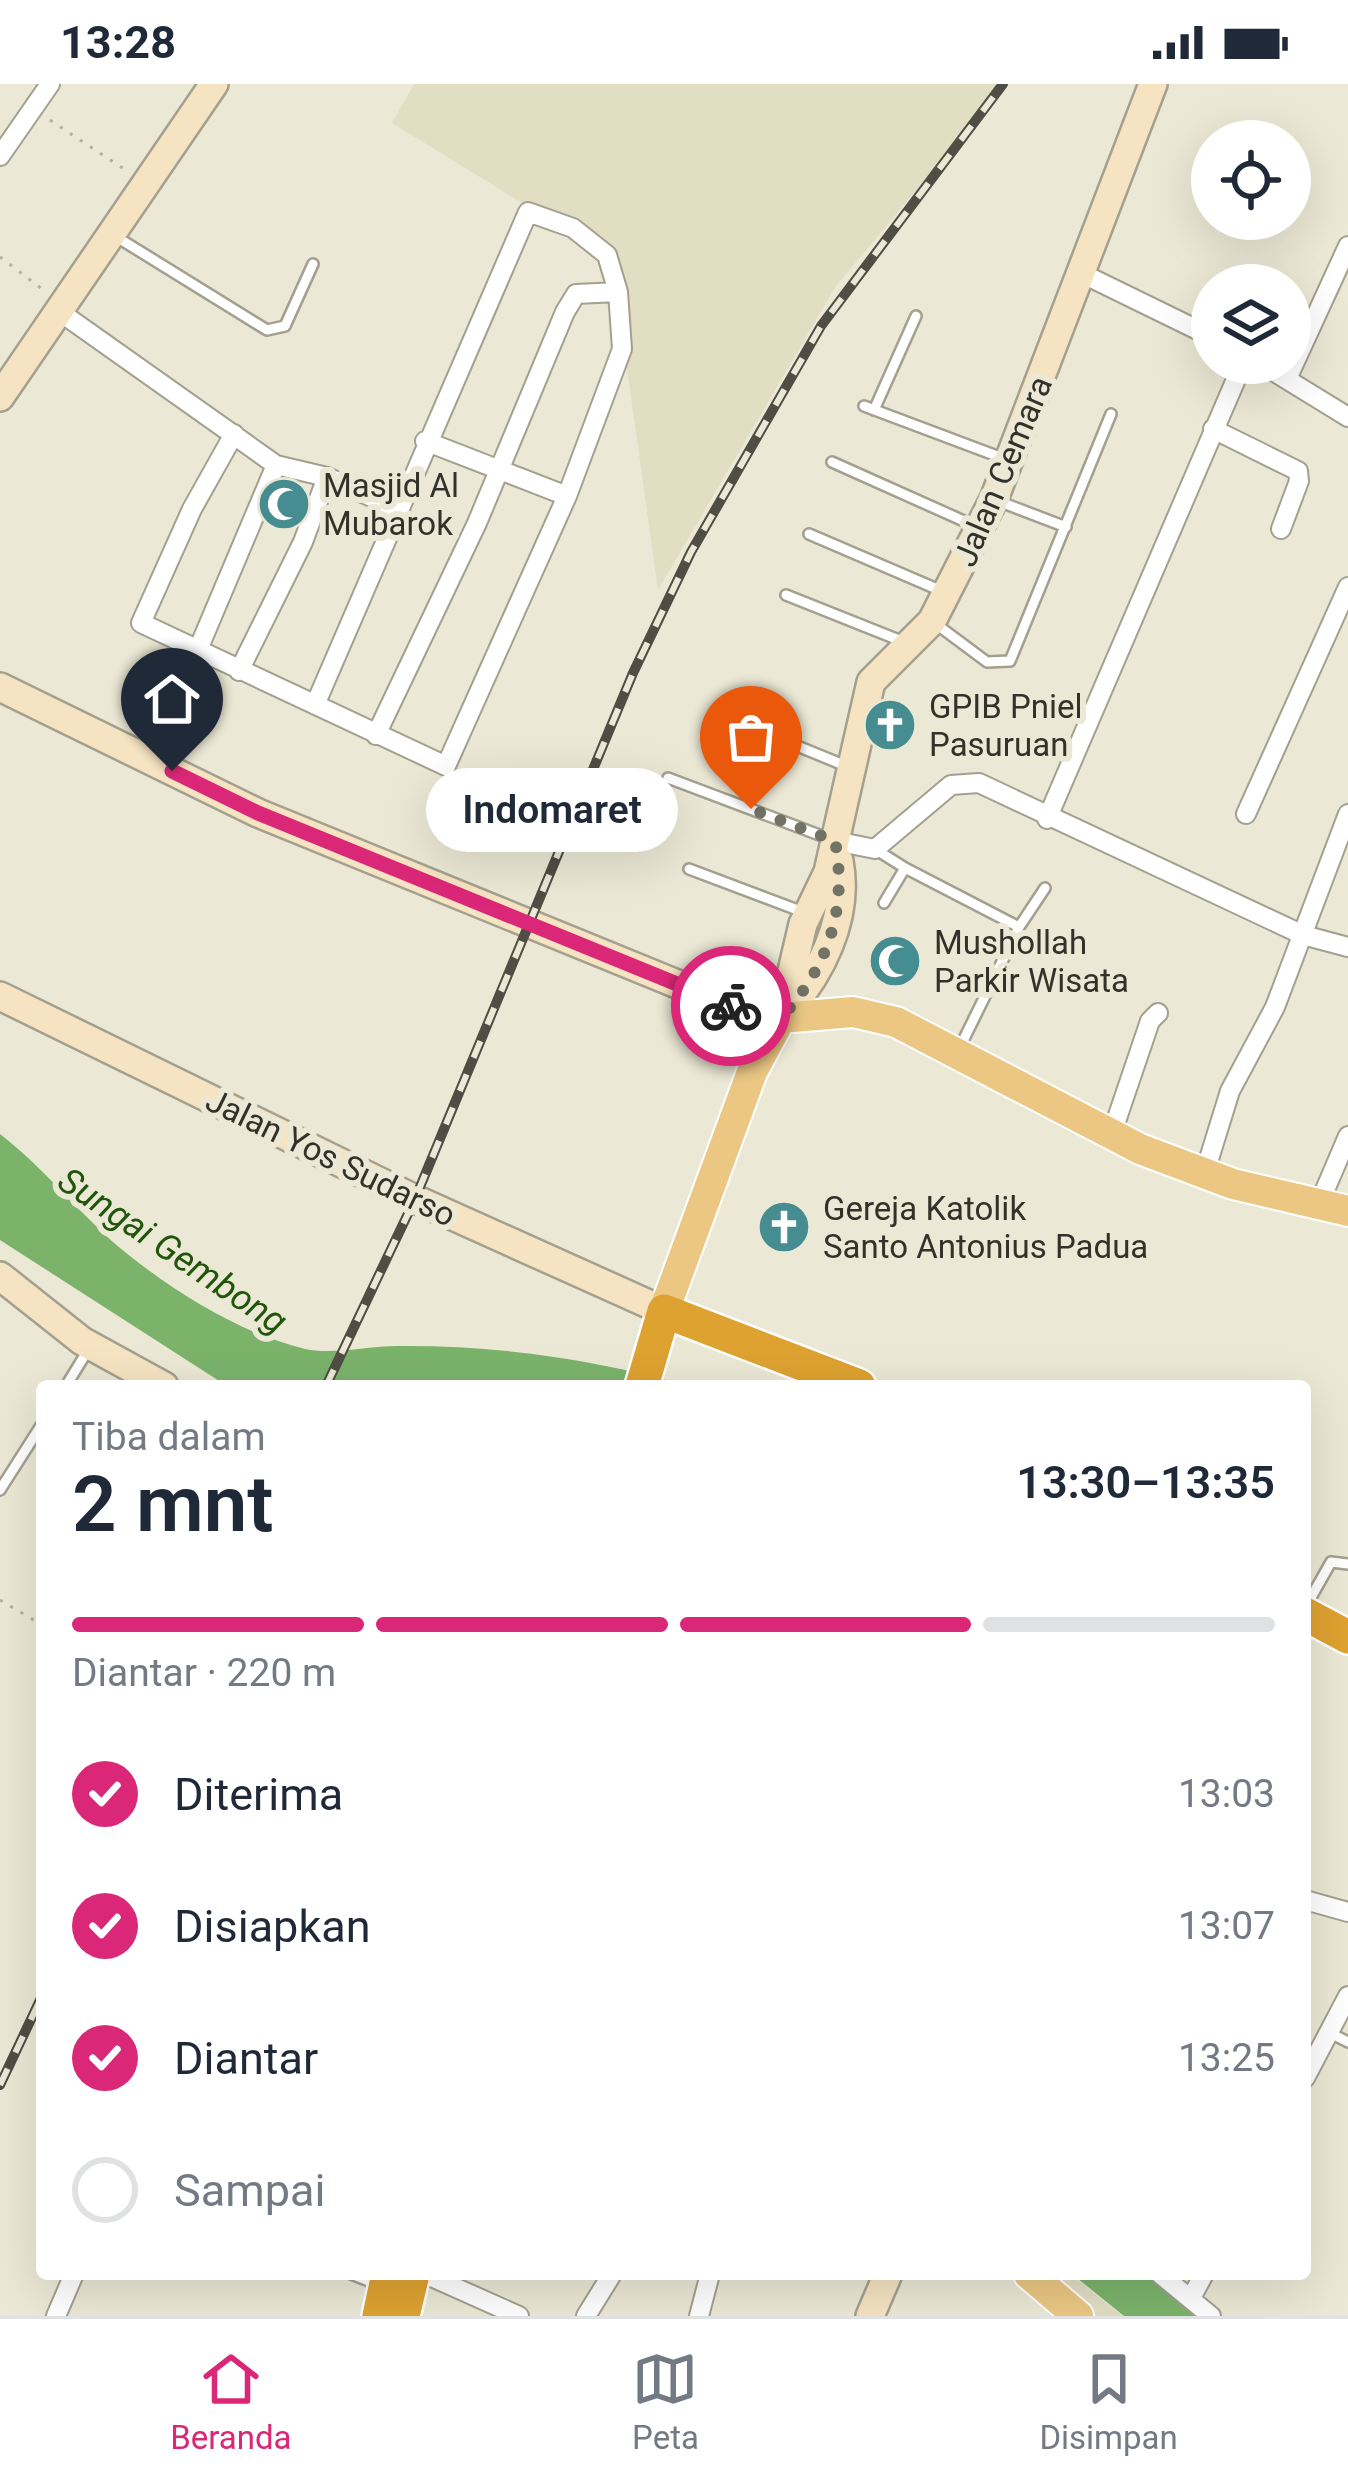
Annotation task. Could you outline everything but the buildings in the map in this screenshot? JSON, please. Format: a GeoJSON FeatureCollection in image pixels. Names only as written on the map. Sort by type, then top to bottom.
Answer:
{"type":"FeatureCollection","features":[{"type":"Feature","properties":{"kind":"highway"},"geometry":{"type":"LineString","coordinates":[[645,1379],[664,1312],[844,1380]]}},
{"type":"Feature","properties":{"kind":"highway"},"geometry":{"type":"LineString","coordinates":[[1311,1615],[1348,1637]]}},
{"type":"Feature","properties":{"kind":"main road"},"geometry":{"type":"LineString","coordinates":[[664,1312],[752,1072],[781,1018],[853,1012],[896,1022],[1111,1136],[1204,1174],[1334,1207]]}},
{"type":"Feature","properties":{"kind":"main road"},"geometry":{"type":"LineString","coordinates":[[1036,2280],[1078,2316]]}},
{"type":"Feature","properties":{"kind":"street"},"geometry":{"type":"LineString","coordinates":[[0,156],[50,84]]}},
{"type":"Feature","properties":{"kind":"street"},"geometry":{"type":"LineString","coordinates":[[0,397],[115,236],[214,84]]}},
{"type":"Feature","properties":{"kind":"street","name":"Jalan Cemara"},"geometry":{"type":"LineString","coordinates":[[781,1018],[808,914],[829,872],[871,682],[932,621],[950,594],[1010,461],[1153,84]]}},
{"type":"Feature","properties":{"kind":"street"},"geometry":{"type":"LineString","coordinates":[[234,434],[141,619],[144,626],[376,735],[448,764],[567,496],[622,349],[613,268],[598,244],[530,211],[424,441],[315,705]]}},
{"type":"Feature","properties":{"kind":"street"},"geometry":{"type":"LineString","coordinates":[[1311,327],[1348,246]]}},
{"type":"Feature","properties":{"kind":"street"},"geometry":{"type":"LineString","coordinates":[[1081,272],[1191,327]]}},
{"type":"Feature","properties":{"kind":"street"},"geometry":{"type":"LineString","coordinates":[[376,735],[574,297],[618,292]]}},
{"type":"Feature","properties":{"kind":"street"},"geometry":{"type":"LineString","coordinates":[[62,309],[276,465],[327,477],[396,508]]}},
{"type":"Feature","properties":{"kind":"street"},"geometry":{"type":"LineString","coordinates":[[1046,819],[1233,384]]}},
{"type":"Feature","properties":{"kind":"street"},"geometry":{"type":"LineString","coordinates":[[1295,384],[1348,416]]}},
{"type":"Feature","properties":{"kind":"street"},"geometry":{"type":"LineString","coordinates":[[1213,429],[1298,471],[1299,481],[1281,529]]}},
{"type":"Feature","properties":{"kind":"street"},"geometry":{"type":"LineString","coordinates":[[424,441],[567,496]]}},
{"type":"Feature","properties":{"kind":"street"},"geometry":{"type":"LineString","coordinates":[[197,652],[276,465]]}},
{"type":"Feature","properties":{"kind":"street"},"geometry":{"type":"LineString","coordinates":[[239,671],[303,542],[327,477]]}},
{"type":"Feature","properties":{"kind":"street"},"geometry":{"type":"LineString","coordinates":[[1246,814],[1348,587]]}},
{"type":"Feature","properties":{"kind":"street"},"geometry":{"type":"LineString","coordinates":[[0,687],[258,813],[731,1006],[781,1018]]}},
{"type":"Feature","properties":{"kind":"street"},"geometry":{"type":"LineString","coordinates":[[835,841],[875,849],[959,782],[979,783],[1046,819],[1303,935],[1348,947]]}},
{"type":"Feature","properties":{"kind":"street"},"geometry":{"type":"LineString","coordinates":[[1204,1174],[1229,1090],[1275,1006],[1348,814]]}},
{"type":"Feature","properties":{"kind":"street","name":"Jalan Cemara"},"geometry":{"type":"LineString","coordinates":[[781,1018],[812,985],[828,954],[843,881],[835,841]]}},
{"type":"Feature","properties":{"kind":"street","name":"Jalan Yos Sudarso"},"geometry":{"type":"LineString","coordinates":[[0,996],[415,1199],[664,1312]]}},
{"type":"Feature","properties":{"kind":"street"},"geometry":{"type":"LineString","coordinates":[[1111,1136],[1150,1021],[1158,1013]]}},
{"type":"Feature","properties":{"kind":"street"},"geometry":{"type":"LineString","coordinates":[[1334,1207],[1348,1136]]}},
{"type":"Feature","properties":{"kind":"street"},"geometry":{"type":"LineString","coordinates":[[0,1276],[91,1346],[153,1380]]}},
{"type":"Feature","properties":{"kind":"street"},"geometry":{"type":"LineString","coordinates":[[1311,1902],[1348,1912]]}},
{"type":"Feature","properties":{"kind":"street"},"geometry":{"type":"LineString","coordinates":[[1311,2071],[1339,2038],[1348,1996]]}},
{"type":"Feature","properties":{"kind":"street"},"geometry":{"type":"LineString","coordinates":[[56,2316],[71,2280]]}},
{"type":"Feature","properties":{"kind":"street"},"geometry":{"type":"LineString","coordinates":[[586,2316],[608,2280]]}},
{"type":"Feature","properties":{"kind":"street"},"geometry":{"type":"LineString","coordinates":[[699,2316],[708,2280]]}},
{"type":"Feature","properties":{"kind":"street"},"geometry":{"type":"LineString","coordinates":[[870,2316],[885,2280]]}},
{"type":"Feature","properties":{"kind":"street"},"geometry":{"type":"LineString","coordinates":[[1168,2280],[1211,2316]]}},
{"type":"Feature","properties":{"kind":"street"},"geometry":{"type":"LineString","coordinates":[[1191,2298],[1201,2280]]}},
{"type":"Feature","properties":{"kind":"street"},"geometry":{"type":"LineString","coordinates":[[400,2291],[519,2316]]}},
{"type":"Feature","properties":{"kind":"lane"},"geometry":{"type":"LineString","coordinates":[[115,236],[267,330],[285,326],[313,263]]}},
{"type":"Feature","properties":{"kind":"lane"},"geometry":{"type":"LineString","coordinates":[[916,316],[869,408],[1010,461]]}},
{"type":"Feature","properties":{"kind":"lane"},"geometry":{"type":"LineString","coordinates":[[932,621],[987,662],[1010,661],[1111,414]]}},
{"type":"Feature","properties":{"kind":"lane"},"geometry":{"type":"LineString","coordinates":[[832,462],[980,528]]}},
{"type":"Feature","properties":{"kind":"lane"},"geometry":{"type":"LineString","coordinates":[[994,499],[1066,527]]}},
{"type":"Feature","properties":{"kind":"lane"},"geometry":{"type":"LineString","coordinates":[[809,534],[950,594]]}},
{"type":"Feature","properties":{"kind":"lane"},"geometry":{"type":"LineString","coordinates":[[786,595],[909,644]]}},
{"type":"Feature","properties":{"kind":"lane"},"geometry":{"type":"LineString","coordinates":[[763,732],[851,768]]}},
{"type":"Feature","properties":{"kind":"lane"},"geometry":{"type":"LineString","coordinates":[[668,778],[835,841]]}},
{"type":"Feature","properties":{"kind":"lane"},"geometry":{"type":"LineString","coordinates":[[875,849],[1019,928]]}},
{"type":"Feature","properties":{"kind":"lane"},"geometry":{"type":"LineString","coordinates":[[884,903],[905,868]]}},
{"type":"Feature","properties":{"kind":"lane"},"geometry":{"type":"LineString","coordinates":[[689,869],[808,914]]}},
{"type":"Feature","properties":{"kind":"lane"},"geometry":{"type":"LineString","coordinates":[[957,1052],[1019,928],[1046,888]]}},
{"type":"Feature","properties":{"kind":"lane"},"geometry":{"type":"LineString","coordinates":[[70,1380],[91,1346]]}},
{"type":"Feature","properties":{"kind":"lane"},"geometry":{"type":"LineString","coordinates":[[0,1490],[36,1433]]}},
{"type":"Feature","properties":{"kind":"lane"},"geometry":{"type":"LineString","coordinates":[[1311,1600],[1331,1562],[1348,1564]]}},
{"type":"Feature","properties":{"kind":"lane"},"geometry":{"type":"LineString","coordinates":[[368,2280],[400,2291]]}},
{"type":"Feature","properties":{"kind":"path"},"geometry":{"type":"LineString","coordinates":[[33,108],[148,186]]}},
{"type":"Feature","properties":{"kind":"path"},"geometry":{"type":"LineString","coordinates":[[0,256],[62,309]]}},
{"type":"Feature","properties":{"kind":"path"},"geometry":{"type":"LineString","coordinates":[[0,1600],[36,1621]]}},
{"type":"Feature","properties":{"kind":"shaded area"},"geometry":{"type":"Polygon","coordinates":[[[414,84],[1005,84],[836,286],[658,590],[613,268],[535,211],[392,123],[414,84]]]}},
{"type":"Feature","properties":{"kind":"shaded area"},"geometry":{"type":"Polygon","coordinates":[[[0,1134],[140,1264],[208,1309],[256,1333],[305,1349],[328,1351],[434,1346],[508,1351],[667,1380],[218,1380],[0,1240],[0,1134]]]}},
{"type":"Feature","properties":{"kind":"shaded area"},"geometry":{"type":"Polygon","coordinates":[[[1049,2280],[1077,2280],[1122,2316],[1095,2316],[1049,2280]]]}},
{"type":"Feature","properties":{"kind":"shaded area"},"geometry":{"type":"Polygon","coordinates":[[[1079,2280],[1157,2280],[1194,2316],[1124,2316],[1079,2280]]]}},
{"type":"Feature","properties":{"kind":"railway"},"geometry":{"type":"LineString","coordinates":[[329,1380],[415,1199],[633,673],[691,552],[821,326],[1003,84]]}},
{"type":"Feature","properties":{"kind":"railway"},"geometry":{"type":"LineString","coordinates":[[0,2085],[36,2009]]}},
{"type":"Feature","properties":{"kind":"way so far"},"geometry":{"type":"LineString","coordinates":[[731,1006],[781,1018],[812,985],[828,954],[843,881],[835,841],[751,809]]}},
{"type":"Feature","properties":{"kind":"place","name":"Masjid Al Mubarok"},"geometry":{"type":"Point","coordinates":[284,504]}},
{"type":"Feature","properties":{"kind":"place","name":"GPIB Pniel Pasuruan"},"geometry":{"type":"Point","coordinates":[890,725]}},
{"type":"Feature","properties":{"kind":"place","name":"Indomaret"},"geometry":{"type":"Point","coordinates":[751,809]}},
{"type":"Feature","properties":{"kind":"place","name":"Mushollah Parkir Wisata"},"geometry":{"type":"Point","coordinates":[895,961]}},
{"type":"Feature","properties":{"kind":"place","name":"Gereja Katolik Santo Antonius Padua"},"geometry":{"type":"Point","coordinates":[784,1227]}},
{"type":"Feature","properties":{"kind":"route"},"geometry":{"type":"LineString","coordinates":[[172,771],[258,813],[731,1006]]}},
{"type":"Feature","properties":{"kind":"water label","name":"Sungai Gembong"},"geometry":{"type":"Point","coordinates":[173,1250]}}]}
